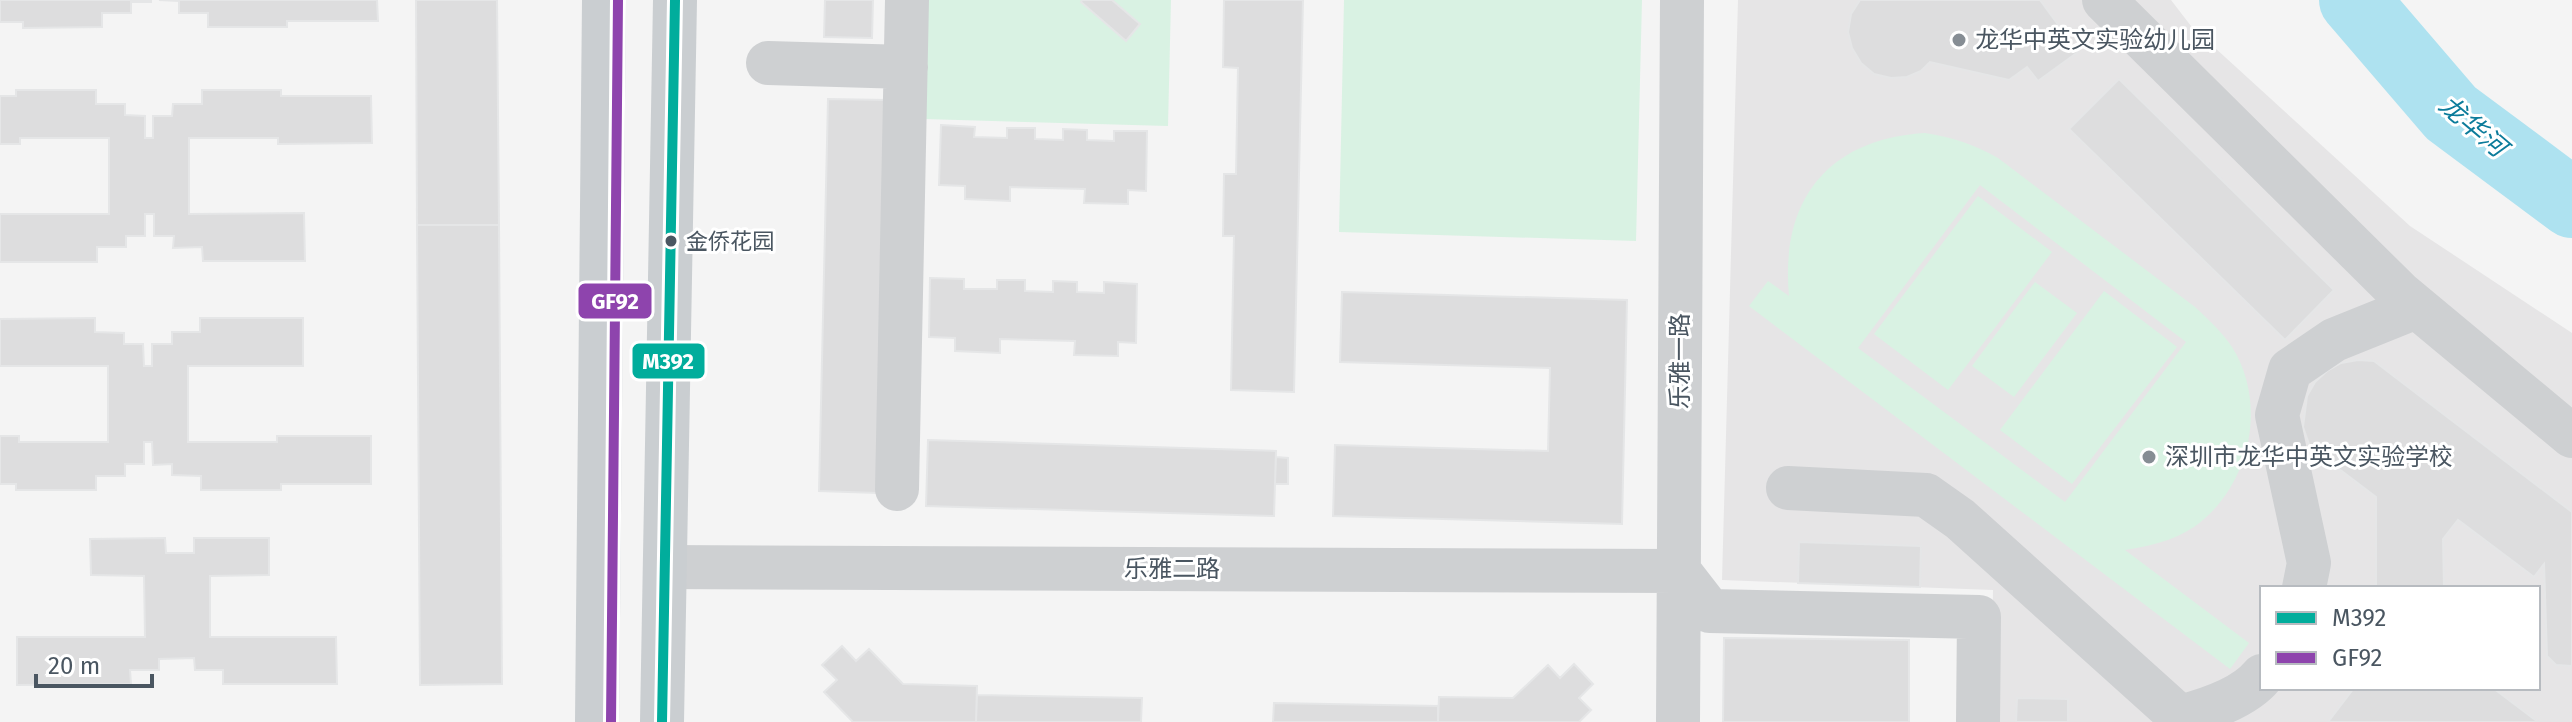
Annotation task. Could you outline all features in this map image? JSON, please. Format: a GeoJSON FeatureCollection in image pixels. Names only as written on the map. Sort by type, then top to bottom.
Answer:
{"type":"FeatureCollection","features":[{"type":"Feature","properties":{"kind":"main road"},"geometry":{"type":"LineString","coordinates":[[597,722],[604,0]]}},
{"type":"Feature","properties":{"kind":"main road"},"geometry":{"type":"LineString","coordinates":[[662,722],[675,0]]}},
{"type":"Feature","properties":{"kind":"street"},"geometry":{"type":"LineString","coordinates":[[897,489],[907,0]]}},
{"type":"Feature","properties":{"kind":"street","name":"乐雅一路"},"geometry":{"type":"LineString","coordinates":[[1678,722],[1682,0]]}},
{"type":"Feature","properties":{"kind":"street"},"geometry":{"type":"LineString","coordinates":[[2104,0],[2400,293],[2572,436]]}},
{"type":"Feature","properties":{"kind":"street"},"geometry":{"type":"LineString","coordinates":[[768,63],[906,67]]}},
{"type":"Feature","properties":{"kind":"street"},"geometry":{"type":"LineString","coordinates":[[2304,586],[2309,563],[2277,415],[2290,370],[2334,340],[2416,307]]}},
{"type":"Feature","properties":{"kind":"street"},"geometry":{"type":"LineString","coordinates":[[1788,488],[1926,495],[1960,519],[2180,717],[2208,709],[2260,678]]}},
{"type":"Feature","properties":{"kind":"street","name":"乐雅二路"},"geometry":{"type":"LineString","coordinates":[[665,567],[1679,571]]}},
{"type":"Feature","properties":{"kind":"street"},"geometry":{"type":"LineString","coordinates":[[1679,571],[1710,611],[1979,617],[1978,722]]}},
{"type":"Feature","properties":{"kind":"shaded area","name":"深圳市龙华中英文实验学校"},"geometry":{"type":"Polygon","coordinates":[[[1738,0],[2171,0],[2191,26],[2410,226],[2572,333],[2572,722],[1991,722],[1993,590],[1722,580],[1738,0]]]}},
{"type":"Feature","properties":{"kind":"green space"},"geometry":{"type":"Polygon","coordinates":[[[927,0],[1171,0],[1168,126],[924,119],[927,0]]]}},
{"type":"Feature","properties":{"kind":"green space"},"geometry":{"type":"Polygon","coordinates":[[[1344,0],[1642,0],[1636,241],[1339,232],[1344,0]]]}},
{"type":"Feature","properties":{"kind":"green space"},"geometry":{"type":"Polygon","coordinates":[[[1925,133],[1971,145],[1998,158],[2195,307],[2232,347],[2243,370],[2251,420],[2248,444],[2228,491],[2213,510],[2186,532],[2161,542],[2125,550],[2249,643],[2230,669],[1749,306],[1768,281],[1789,296],[1788,262],[1793,231],[1802,204],[1817,181],[1837,162],[1861,148],[1891,138],[1925,133]],[[1980,185],[1858,348],[2065,502],[2186,342],[1980,185]]]}},
{"type":"Feature","properties":{"kind":"green space"},"geometry":{"type":"Polygon","coordinates":[[[1978,196],[2052,252],[1948,390],[1874,334],[1978,196]]]}},
{"type":"Feature","properties":{"kind":"green space"},"geometry":{"type":"Polygon","coordinates":[[[2035,282],[2077,313],[2014,397],[1972,366],[2035,282]]]}},
{"type":"Feature","properties":{"kind":"green space"},"geometry":{"type":"Polygon","coordinates":[[[2104,291],[2177,347],[2072,484],[2000,430],[2104,291]]]}},
{"type":"Feature","properties":{"kind":"building"},"geometry":{"type":"Polygon","coordinates":[[[0,0],[151,2],[131,2],[131,13],[102,13],[102,27],[23,28],[23,22],[0,22],[0,0]]]}},
{"type":"Feature","properties":{"kind":"building"},"geometry":{"type":"Polygon","coordinates":[[[159,0],[377,0],[378,21],[287,21],[287,27],[208,27],[208,13],[179,13],[179,1],[159,0]]]}},
{"type":"Feature","properties":{"kind":"building"},"geometry":{"type":"Polygon","coordinates":[[[416,0],[497,0],[499,225],[417,225],[416,0]]]}},
{"type":"Feature","properties":{"kind":"building"},"geometry":{"type":"Polygon","coordinates":[[[825,0],[873,0],[872,38],[824,37],[825,0]]]}},
{"type":"Feature","properties":{"kind":"building"},"geometry":{"type":"Polygon","coordinates":[[[1082,0],[1112,0],[1140,24],[1126,41],[1082,0]]]}},
{"type":"Feature","properties":{"kind":"building"},"geometry":{"type":"Polygon","coordinates":[[[1224,0],[1303,0],[1294,392],[1231,390],[1234,236],[1223,236],[1224,174],[1236,174],[1238,68],[1223,67],[1224,0]]]}},
{"type":"Feature","properties":{"kind":"building","name":"龙华中英文实验幼儿园"},"geometry":{"type":"Polygon","coordinates":[[[1860,0],[2040,0],[2078,52],[2038,81],[2027,67],[2009,80],[1930,62],[1921,71],[1907,77],[1891,78],[1874,74],[1861,63],[1852,48],[1848,32],[1851,14],[1860,0]]]}},
{"type":"Feature","properties":{"kind":"building"},"geometry":{"type":"Polygon","coordinates":[[[2119,79],[2334,290],[2285,340],[2069,129],[2119,79]]]}},
{"type":"Feature","properties":{"kind":"building"},"geometry":{"type":"Polygon","coordinates":[[[16,90],[96,90],[96,104],[125,104],[125,115],[145,116],[145,138],[153,138],[153,116],[172,116],[173,104],[202,104],[202,90],[281,90],[281,96],[371,96],[372,143],[278,144],[278,138],[189,138],[189,214],[304,213],[305,261],[203,261],[202,247],[173,248],[174,236],[154,236],[154,214],[145,214],[145,236],[126,236],[126,247],[97,247],[97,262],[0,262],[0,214],[109,214],[109,138],[20,138],[20,144],[0,144],[0,96],[16,96],[16,90]]]}},
{"type":"Feature","properties":{"kind":"building"},"geometry":{"type":"Polygon","coordinates":[[[828,99],[886,100],[877,493],[819,491],[828,99]]]}},
{"type":"Feature","properties":{"kind":"building"},"geometry":{"type":"Polygon","coordinates":[[[941,125],[975,127],[974,137],[1007,138],[1007,128],[1035,128],[1035,139],[1063,140],[1063,129],[1087,130],[1087,140],[1114,141],[1114,131],[1147,131],[1146,191],[1128,190],[1128,204],[1084,203],[1085,189],[1010,187],[1010,201],[965,199],[965,186],[939,185],[941,125]]]}},
{"type":"Feature","properties":{"kind":"building"},"geometry":{"type":"Polygon","coordinates":[[[417,225],[499,225],[502,684],[420,685],[417,225]]]}},
{"type":"Feature","properties":{"kind":"building"},"geometry":{"type":"Polygon","coordinates":[[[930,278],[964,279],[964,289],[997,289],[997,280],[1025,280],[1025,291],[1053,292],[1053,281],[1077,282],[1077,292],[1104,293],[1104,282],[1137,284],[1136,343],[1118,342],[1118,356],[1074,355],[1075,341],[1000,339],[1000,353],[955,351],[955,338],[929,337],[930,278]]]}},
{"type":"Feature","properties":{"kind":"building"},"geometry":{"type":"Polygon","coordinates":[[[1342,292],[1627,300],[1622,524],[1333,516],[1335,445],[1548,451],[1550,368],[1340,362],[1342,292]]]}},
{"type":"Feature","properties":{"kind":"building"},"geometry":{"type":"Polygon","coordinates":[[[95,318],[95,332],[124,333],[124,344],[143,344],[144,366],[152,366],[152,344],[172,344],[172,332],[200,332],[200,318],[303,318],[303,366],[188,366],[188,442],[277,442],[277,436],[371,436],[371,484],[281,484],[281,490],[201,490],[201,476],[172,475],[172,464],[153,465],[152,442],[144,442],[144,464],[125,464],[125,476],[96,476],[96,490],[16,490],[16,484],[0,484],[0,436],[19,436],[19,442],[108,442],[108,366],[0,366],[0,319],[95,318]]]}},
{"type":"Feature","properties":{"kind":"building"},"geometry":{"type":"Polygon","coordinates":[[[2374,361],[2572,512],[2572,666],[2556,665],[2547,656],[2544,564],[2534,577],[2458,520],[2443,539],[2444,586],[2376,586],[2376,497],[2310,447],[2303,427],[2307,396],[2315,382],[2341,363],[2374,361]]]}},
{"type":"Feature","properties":{"kind":"building"},"geometry":{"type":"Polygon","coordinates":[[[928,440],[1276,451],[1274,516],[926,506],[928,440]]]}},
{"type":"Feature","properties":{"kind":"building"},"geometry":{"type":"Polygon","coordinates":[[[1276,457],[1288,458],[1288,484],[1275,484],[1276,457]]]}},
{"type":"Feature","properties":{"kind":"building"},"geometry":{"type":"Polygon","coordinates":[[[165,538],[166,553],[194,553],[194,538],[269,538],[269,575],[210,576],[210,637],[336,637],[337,684],[223,684],[223,670],[195,670],[194,658],[159,659],[159,670],[130,670],[131,684],[17,685],[17,637],[145,637],[144,576],[91,575],[90,539],[165,538]]]}},
{"type":"Feature","properties":{"kind":"building"},"geometry":{"type":"Polygon","coordinates":[[[1799,542],[1921,546],[1920,587],[1798,583],[1799,542]]]}},
{"type":"Feature","properties":{"kind":"building"},"geometry":{"type":"Polygon","coordinates":[[[1724,638],[1909,640],[1909,722],[1723,722],[1724,638]]]}},
{"type":"Feature","properties":{"kind":"building"},"geometry":{"type":"Polygon","coordinates":[[[842,646],[856,661],[869,649],[903,684],[977,686],[976,722],[853,722],[824,692],[837,680],[822,665],[842,646]]]}},
{"type":"Feature","properties":{"kind":"building"},"geometry":{"type":"Polygon","coordinates":[[[1574,664],[1593,684],[1579,698],[1591,710],[1579,722],[1438,722],[1439,697],[1513,698],[1548,665],[1560,678],[1574,664]]]}},
{"type":"Feature","properties":{"kind":"building"},"geometry":{"type":"Polygon","coordinates":[[[2352,690],[2496,690],[2538,722],[2328,722],[2352,690]]]}},
{"type":"Feature","properties":{"kind":"building"},"geometry":{"type":"Polygon","coordinates":[[[977,695],[1142,698],[1141,722],[976,722],[977,695]]]}},
{"type":"Feature","properties":{"kind":"building"},"geometry":{"type":"Polygon","coordinates":[[[2017,698],[2068,699],[2068,722],[2016,722],[2017,698]]]}},
{"type":"Feature","properties":{"kind":"building"},"geometry":{"type":"Polygon","coordinates":[[[1274,703],[1438,706],[1438,722],[1273,722],[1274,703]]]}},
{"type":"Feature","properties":{"kind":"waterway","name":"龙华河"},"geometry":{"type":"LineString","coordinates":[[2354,0],[2451,113],[2572,203]]}},
{"type":"Feature","properties":{"kind":"transit line","name":"GF92"},"geometry":{"type":"LineString","coordinates":[[611,722],[618,0]]}},
{"type":"Feature","properties":{"kind":"transit line","name":"M392"},"geometry":{"type":"LineString","coordinates":[[662,722],[675,0]]}},
{"type":"Feature","properties":{"kind":"place","name":"龙华中英文实验幼儿园"},"geometry":{"type":"Point","coordinates":[1959,40]}},
{"type":"Feature","properties":{"kind":"place","name":"金侨花园"},"geometry":{"type":"Point","coordinates":[671,241]}},
{"type":"Feature","properties":{"kind":"place","name":"深圳市龙华中英文实验学校"},"geometry":{"type":"Point","coordinates":[2149,457]}}]}
